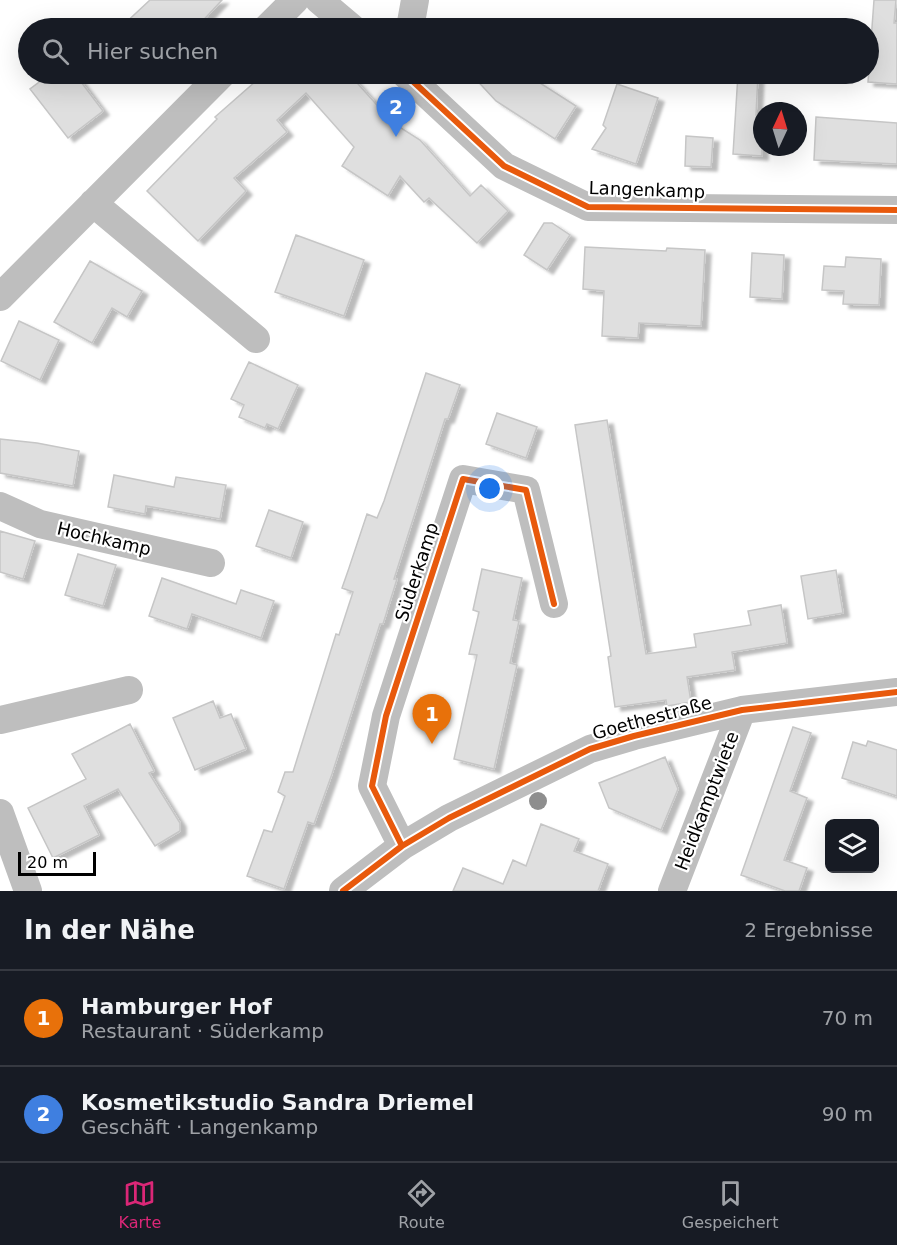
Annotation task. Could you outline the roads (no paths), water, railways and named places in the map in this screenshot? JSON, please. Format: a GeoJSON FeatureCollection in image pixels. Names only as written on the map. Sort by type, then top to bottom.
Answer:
{"type":"FeatureCollection","features":[{"type":"Feature","properties":{"kind":"street"},"geometry":{"type":"LineString","coordinates":[[277,18],[295,0]]}},
{"type":"Feature","properties":{"kind":"street"},"geometry":{"type":"LineString","coordinates":[[318,0],[340,18]]}},
{"type":"Feature","properties":{"kind":"street"},"geometry":{"type":"LineString","coordinates":[[412,18],[415,0]]}},
{"type":"Feature","properties":{"kind":"street"},"geometry":{"type":"LineString","coordinates":[[0,297],[212,84]]}},
{"type":"Feature","properties":{"kind":"street","name":"Langenkamp"},"geometry":{"type":"LineString","coordinates":[[416,84],[504,166],[588,207],[897,210]]}},
{"type":"Feature","properties":{"kind":"street"},"geometry":{"type":"LineString","coordinates":[[93,203],[256,339]]}},
{"type":"Feature","properties":{"kind":"street","name":"Süderkamp"},"geometry":{"type":"LineString","coordinates":[[402,846],[372,786],[386,717],[463,479],[526,490],[554,604]]}},
{"type":"Feature","properties":{"kind":"street","name":"Hochkamp"},"geometry":{"type":"LineString","coordinates":[[0,506],[40,524],[211,563]]}},
{"type":"Feature","properties":{"kind":"street"},"geometry":{"type":"LineString","coordinates":[[0,720],[129,690]]}},
{"type":"Feature","properties":{"kind":"street","name":"Goethestraße"},"geometry":{"type":"LineString","coordinates":[[343,891],[402,846],[485,799],[590,749],[742,710],[897,692]]}},
{"type":"Feature","properties":{"kind":"street","name":"Heidkamptwiete"},"geometry":{"type":"LineString","coordinates":[[672,891],[742,710]]}},
{"type":"Feature","properties":{"kind":"street"},"geometry":{"type":"LineString","coordinates":[[0,813],[28,891]]}},
{"type":"Feature","properties":{"kind":"place","name":"Kosmetikstudio Sandra Driemel"},"geometry":{"type":"Point","coordinates":[396,137]}},
{"type":"Feature","properties":{"kind":"place","name":"Hamburger Hof"},"geometry":{"type":"Point","coordinates":[432,744]}}]}
